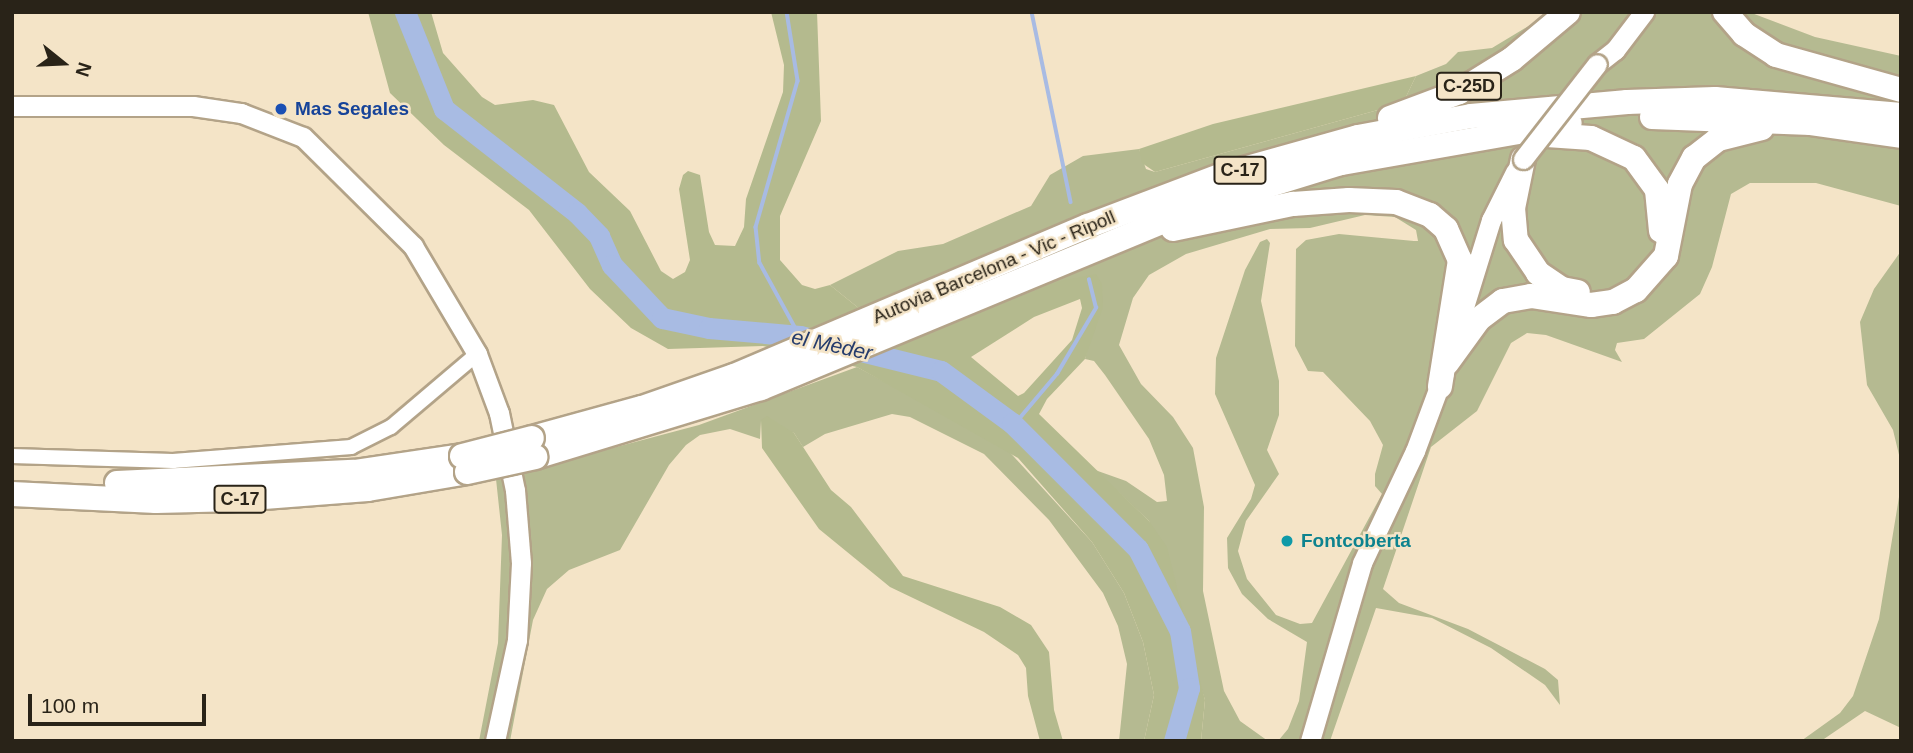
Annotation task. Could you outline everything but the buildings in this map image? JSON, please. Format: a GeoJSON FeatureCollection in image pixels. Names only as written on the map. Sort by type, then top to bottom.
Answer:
{"type":"FeatureCollection","features":[{"type":"Feature","properties":{"kind":"highway","name":"C-25D"},"geometry":{"type":"LineString","coordinates":[[1358,137],[1363,128],[1459,92],[1512,60],[1568,12]]}},
{"type":"Feature","properties":{"kind":"highway"},"geometry":{"type":"LineString","coordinates":[[1725,12],[1744,34],[1776,55],[1901,90]]}},
{"type":"Feature","properties":{"kind":"highway","name":"Autovia Barcelona - Vic - Ripoll"},"geometry":{"type":"LineString","coordinates":[[534,448],[734,376],[1088,226],[1222,175],[1358,137],[1471,116],[1627,102],[1715,99],[1901,116]]}},
{"type":"Feature","properties":{"kind":"highway","name":"Autovia Barcelona - Vic - Ripoll"},"geometry":{"type":"LineString","coordinates":[[12,494],[156,501],[238,499],[368,489],[534,448],[761,388],[1201,206],[1341,163],[1524,130],[1649,117],[1811,123],[1901,136]]}},
{"type":"Feature","properties":{"kind":"highway"},"geometry":{"type":"LineString","coordinates":[[1443,374],[1479,319],[1503,301],[1531,296],[1591,305],[1613,302],[1636,290],[1666,256],[1680,184],[1701,150],[1744,130],[1811,123]]}},
{"type":"Feature","properties":{"kind":"highway"},"geometry":{"type":"LineString","coordinates":[[1523,159],[1513,225],[1522,254],[1538,273],[1562,289],[1596,293],[1613,288],[1642,270],[1659,240],[1662,214],[1657,190],[1641,165],[1605,141],[1531,135],[1524,130]]}},
{"type":"Feature","properties":{"kind":"highway"},"geometry":{"type":"LineString","coordinates":[[1138,233],[1184,228],[1293,204],[1349,200],[1396,202],[1430,215],[1446,229],[1460,260],[1443,374]]}},
{"type":"Feature","properties":{"kind":"highway","name":"Autovia Barcelona - Vic - Ripoll"},"geometry":{"type":"LineString","coordinates":[[12,478],[150,484],[464,464]]}},
{"type":"Feature","properties":{"kind":"street"},"geometry":{"type":"LineString","coordinates":[[1599,59],[1628,12]]}},
{"type":"Feature","properties":{"kind":"street"},"geometry":{"type":"LineString","coordinates":[[1310,741],[1362,564],[1415,451],[1443,374],[1491,220],[1523,159],[1636,12]]}},
{"type":"Feature","properties":{"kind":"street"},"geometry":{"type":"LineString","coordinates":[[1599,59],[1615,50],[1644,12]]}},
{"type":"Feature","properties":{"kind":"street"},"geometry":{"type":"LineString","coordinates":[[12,106],[193,106],[241,113],[303,137],[413,246],[477,354],[499,413],[515,490],[521,563],[517,640],[495,741]]}},
{"type":"Feature","properties":{"kind":"street"},"geometry":{"type":"LineString","coordinates":[[12,456],[173,461],[351,447],[391,427],[477,354]]}},
{"type":"Feature","properties":{"kind":"green space"},"geometry":{"type":"Polygon","coordinates":[[[368,12],[431,12],[443,53],[482,97],[495,105],[533,100],[554,105],[589,172],[630,211],[661,271],[673,279],[685,272],[690,260],[679,189],[683,175],[688,171],[700,175],[709,232],[715,245],[735,246],[744,227],[746,199],[783,92],[784,65],[771,12],[817,12],[821,121],[780,216],[780,260],[802,285],[815,289],[830,285],[861,310],[923,336],[1059,281],[1096,274],[1102,284],[1103,307],[1085,359],[1047,399],[1039,414],[1149,521],[1167,547],[1205,700],[1201,741],[1144,741],[1154,695],[1143,642],[1124,593],[1092,542],[1018,458],[857,367],[763,346],[668,349],[631,328],[590,289],[529,210],[444,145],[390,93],[368,12]],[[1080,299],[1034,317],[971,357],[1018,396],[1024,393],[1072,340],[1082,308],[1080,299]]]}},
{"type":"Feature","properties":{"kind":"green space"},"geometry":{"type":"Polygon","coordinates":[[[1552,12],[1749,12],[1815,37],[1901,56],[1901,206],[1816,183],[1750,183],[1731,194],[1712,267],[1700,294],[1644,339],[1617,343],[1615,350],[1622,362],[1546,335],[1527,333],[1511,343],[1477,411],[1431,447],[1383,589],[1399,603],[1468,629],[1545,669],[1558,680],[1560,705],[1545,685],[1491,648],[1432,618],[1376,608],[1330,741],[1278,741],[1288,729],[1299,701],[1307,642],[1268,619],[1242,594],[1228,568],[1227,538],[1251,499],[1255,485],[1215,394],[1216,358],[1245,270],[1260,242],[1267,239],[1270,243],[1261,301],[1279,381],[1279,415],[1267,450],[1279,474],[1246,521],[1238,551],[1247,579],[1276,615],[1300,624],[1312,623],[1382,494],[1375,486],[1375,474],[1383,445],[1370,421],[1323,372],[1308,371],[1295,346],[1296,249],[1306,240],[1339,234],[1418,241],[1416,230],[1395,217],[1365,215],[1310,228],[1270,229],[1186,254],[1149,275],[1133,298],[1119,345],[1141,384],[1173,417],[1193,448],[1204,507],[1203,591],[1224,691],[1240,721],[1268,741],[1201,741],[1205,700],[1149,521],[1095,470],[1126,481],[1157,502],[1167,501],[1164,475],[1149,439],[1094,361],[1085,359],[1102,284],[923,336],[861,310],[830,285],[898,251],[943,244],[1031,206],[1050,175],[1083,156],[1139,149],[1146,169],[1155,172],[1403,103],[1416,76],[1446,64],[1458,52],[1492,48],[1552,12]]]}},
{"type":"Feature","properties":{"kind":"green space"},"geometry":{"type":"Polygon","coordinates":[[[1416,76],[1403,103],[1155,172],[1142,163],[1139,149],[1213,124],[1416,76]]]}},
{"type":"Feature","properties":{"kind":"green space"},"geometry":{"type":"Polygon","coordinates":[[[1901,251],[1901,728],[1865,711],[1821,741],[1801,741],[1840,713],[1853,696],[1879,619],[1899,497],[1900,459],[1893,430],[1867,385],[1860,322],[1874,289],[1901,251]]]}},
{"type":"Feature","properties":{"kind":"green space"},"geometry":{"type":"Polygon","coordinates":[[[857,367],[1004,446],[1092,542],[1124,593],[1143,642],[1154,695],[1144,741],[1119,741],[1127,664],[1118,626],[1103,593],[1049,520],[984,454],[910,417],[892,414],[825,434],[803,447],[794,433],[761,421],[760,439],[730,429],[700,435],[686,445],[669,465],[620,550],[569,570],[547,589],[533,620],[510,741],[479,741],[498,643],[502,535],[496,479],[699,425],[857,367]]]}},
{"type":"Feature","properties":{"kind":"green space"},"geometry":{"type":"Polygon","coordinates":[[[767,416],[794,433],[831,490],[851,507],[903,576],[1000,607],[1031,625],[1049,652],[1054,710],[1063,741],[1040,741],[1028,696],[1026,668],[1018,655],[984,632],[890,587],[819,529],[762,448],[761,420],[767,416]]]}},
{"type":"Feature","properties":{"kind":"waterway","name":"el Mèder"},"geometry":{"type":"LineString","coordinates":[[405,12],[444,109],[577,213],[599,236],[612,265],[662,318],[709,328],[800,336],[941,371],[1012,423],[1138,549],[1180,631],[1189,688],[1174,741]]}},
{"type":"Feature","properties":{"kind":"waterway"},"geometry":{"type":"LineString","coordinates":[[787,12],[798,81],[756,227],[760,263],[800,336]]}},
{"type":"Feature","properties":{"kind":"waterway"},"geometry":{"type":"LineString","coordinates":[[1032,12],[1071,202]]}},
{"type":"Feature","properties":{"kind":"waterway"},"geometry":{"type":"LineString","coordinates":[[1014,425],[1057,374],[1096,308],[1089,280]]}},
{"type":"Feature","properties":{"kind":"place","name":"Mas Segales"},"geometry":{"type":"Point","coordinates":[281,109]}},
{"type":"Feature","properties":{"kind":"place","name":"Fontcoberta"},"geometry":{"type":"Point","coordinates":[1287,541]}}]}
